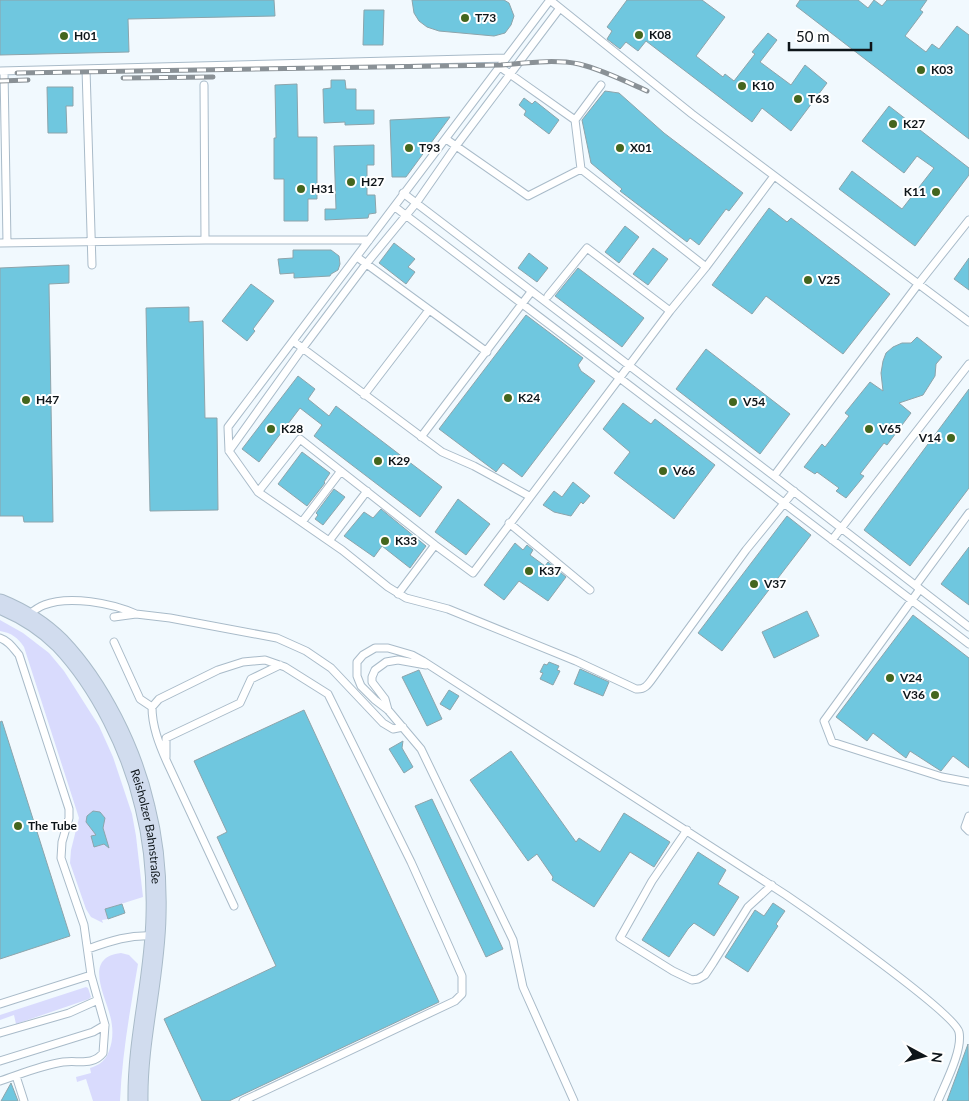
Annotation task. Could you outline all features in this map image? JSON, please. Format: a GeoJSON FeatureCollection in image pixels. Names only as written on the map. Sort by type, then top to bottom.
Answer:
{"type":"FeatureCollection","features":[{"type":"Feature","properties":{"kind":"main road","name":"Reisholzer Bahnstraße"},"geometry":{"type":"LineString","coordinates":[[0,604],[39,625],[60,643],[96,691],[127,751],[146,807],[153,853],[156,891],[155,936],[140,1052],[138,1101]]}},
{"type":"Feature","properties":{"kind":"lane"},"geometry":{"type":"LineString","coordinates":[[794,491],[746,550],[656,675],[641,690],[576,661],[448,609],[406,598],[398,594],[329,541],[258,492],[229,451],[228,426],[395,207],[403,193],[552,1],[692,114],[969,322]]}},
{"type":"Feature","properties":{"kind":"lane"},"geometry":{"type":"LineString","coordinates":[[229,451],[302,349],[366,264],[417,202],[456,146],[560,8]]}},
{"type":"Feature","properties":{"kind":"lane"},"geometry":{"type":"LineString","coordinates":[[369,240],[3,243],[2,71],[506,58]]}},
{"type":"Feature","properties":{"kind":"lane"},"geometry":{"type":"LineString","coordinates":[[500,67],[575,120]]}},
{"type":"Feature","properties":{"kind":"lane"},"geometry":{"type":"LineString","coordinates":[[86,69],[92,265]]}},
{"type":"Feature","properties":{"kind":"lane"},"geometry":{"type":"LineString","coordinates":[[204,85],[205,240]]}},
{"type":"Feature","properties":{"kind":"lane"},"geometry":{"type":"LineString","coordinates":[[601,85],[575,120],[581,170],[706,267]]}},
{"type":"Feature","properties":{"kind":"lane"},"geometry":{"type":"LineString","coordinates":[[446,139],[528,196],[581,170]]}},
{"type":"Feature","properties":{"kind":"lane"},"geometry":{"type":"LineString","coordinates":[[258,492],[300,439],[473,573],[670,310],[706,267],[774,176]]}},
{"type":"Feature","properties":{"kind":"lane"},"geometry":{"type":"LineString","coordinates":[[403,193],[969,627]]}},
{"type":"Feature","properties":{"kind":"lane"},"geometry":{"type":"LineString","coordinates":[[395,207],[969,644]]}},
{"type":"Feature","properties":{"kind":"lane"},"geometry":{"type":"LineString","coordinates":[[774,476],[919,283],[969,220]]}},
{"type":"Feature","properties":{"kind":"lane"},"geometry":{"type":"LineString","coordinates":[[548,296],[587,248],[670,310]]}},
{"type":"Feature","properties":{"kind":"lane"},"geometry":{"type":"LineString","coordinates":[[357,257],[487,352]]}},
{"type":"Feature","properties":{"kind":"lane"},"geometry":{"type":"LineString","coordinates":[[421,437],[532,292]]}},
{"type":"Feature","properties":{"kind":"lane"},"geometry":{"type":"LineString","coordinates":[[364,395],[429,310]]}},
{"type":"Feature","properties":{"kind":"lane"},"geometry":{"type":"LineString","coordinates":[[293,341],[442,452],[474,466],[529,496]]}},
{"type":"Feature","properties":{"kind":"lane"},"geometry":{"type":"LineString","coordinates":[[832,540],[969,364]]}},
{"type":"Feature","properties":{"kind":"lane"},"geometry":{"type":"LineString","coordinates":[[302,522],[341,471]]}},
{"type":"Feature","properties":{"kind":"lane"},"geometry":{"type":"LineString","coordinates":[[329,541],[367,491]]}},
{"type":"Feature","properties":{"kind":"lane"},"geometry":{"type":"LineString","coordinates":[[969,514],[911,600],[824,721],[832,742],[942,777],[969,782]]}},
{"type":"Feature","properties":{"kind":"lane"},"geometry":{"type":"LineString","coordinates":[[509,523],[590,590]]}},
{"type":"Feature","properties":{"kind":"lane"},"geometry":{"type":"LineString","coordinates":[[398,594],[435,545]]}},
{"type":"Feature","properties":{"kind":"lane"},"geometry":{"type":"LineString","coordinates":[[26,617],[43,605],[76,601],[123,608],[136,614]]}},
{"type":"Feature","properties":{"kind":"lane"},"geometry":{"type":"LineString","coordinates":[[114,617],[136,614],[170,618],[277,638],[306,651],[331,668],[383,723],[393,729],[403,727]]}},
{"type":"Feature","properties":{"kind":"lane"},"geometry":{"type":"LineString","coordinates":[[0,638],[6,640],[19,655],[69,809],[69,818],[62,842],[61,858],[84,925],[91,975],[105,1024],[103,1053],[95,1060],[65,1062],[0,1081]]}},
{"type":"Feature","properties":{"kind":"lane"},"geometry":{"type":"LineString","coordinates":[[114,642],[140,699],[152,707]]}},
{"type":"Feature","properties":{"kind":"lane"},"geometry":{"type":"LineString","coordinates":[[574,1101],[523,988],[513,940],[422,749],[388,710],[361,686],[357,676],[357,662],[363,655],[375,648],[388,648],[412,655],[430,665],[772,885],[844,936],[938,1008],[957,1026],[960,1034],[956,1056],[938,1101]]}},
{"type":"Feature","properties":{"kind":"lane"},"geometry":{"type":"LineString","coordinates":[[234,906],[157,739],[152,717],[152,707],[159,699],[178,688],[218,670],[243,662],[264,660],[280,665],[328,694],[411,862],[447,942],[462,976],[462,994],[455,1001],[242,1101]]}},
{"type":"Feature","properties":{"kind":"lane"},"geometry":{"type":"LineString","coordinates":[[388,710],[385,699],[372,682],[375,670],[386,662],[398,660],[430,665]]}},
{"type":"Feature","properties":{"kind":"lane"},"geometry":{"type":"LineString","coordinates":[[167,762],[166,738],[240,703],[251,679],[280,665]]}},
{"type":"Feature","properties":{"kind":"lane"},"geometry":{"type":"LineString","coordinates":[[969,816],[965,827],[969,831]]}},
{"type":"Feature","properties":{"kind":"lane"},"geometry":{"type":"LineString","coordinates":[[687,830],[652,881],[620,938],[673,971],[692,980],[698,979],[705,975],[748,907],[772,885]]}},
{"type":"Feature","properties":{"kind":"lane"},"geometry":{"type":"LineString","coordinates":[[88,949],[136,935],[155,936]]}},
{"type":"Feature","properties":{"kind":"lane"},"geometry":{"type":"LineString","coordinates":[[0,1004],[91,975]]}},
{"type":"Feature","properties":{"kind":"lane"},"geometry":{"type":"LineString","coordinates":[[0,1033],[69,1013],[98,1000]]}},
{"type":"Feature","properties":{"kind":"lane"},"geometry":{"type":"LineString","coordinates":[[0,1061],[93,1032],[105,1024]]}},
{"type":"Feature","properties":{"kind":"lane"},"geometry":{"type":"LineString","coordinates":[[16,1076],[24,1101]]}},
{"type":"Feature","properties":{"kind":"shaded area"},"geometry":{"type":"Polygon","coordinates":[[[0,620],[23,633],[49,653],[64,671],[99,726],[113,757],[132,814],[143,897],[105,909],[108,919],[102,920],[103,923],[91,917],[86,909],[70,863],[71,850],[79,818],[24,647],[14,636],[0,631],[0,620]]]}},
{"type":"Feature","properties":{"kind":"shaded area"},"geometry":{"type":"Polygon","coordinates":[[[121,953],[129,955],[138,964],[124,1050],[120,1101],[93,1101],[86,1079],[77,1082],[76,1077],[91,1073],[90,1068],[102,1062],[109,1051],[112,1042],[112,1026],[99,976],[103,961],[110,956],[121,953]]]}},
{"type":"Feature","properties":{"kind":"shaded area"},"geometry":{"type":"Polygon","coordinates":[[[86,987],[91,997],[89,999],[16,1024],[14,1015],[0,1020],[0,1015],[86,987]]]}},
{"type":"Feature","properties":{"kind":"building","name":"H01"},"geometry":{"type":"Polygon","coordinates":[[[0,0],[274,0],[275,16],[128,19],[129,52],[0,55],[0,0]]]}},
{"type":"Feature","properties":{"kind":"building","name":"T73"},"geometry":{"type":"Polygon","coordinates":[[[412,0],[504,0],[509,3],[514,16],[511,25],[505,33],[494,36],[439,31],[427,27],[419,21],[414,13],[412,0]]]}},
{"type":"Feature","properties":{"kind":"building"},"geometry":{"type":"Polygon","coordinates":[[[627,0],[702,0],[725,17],[696,56],[723,77],[725,74],[734,81],[755,54],[752,52],[768,33],[777,40],[760,62],[791,85],[805,65],[827,83],[791,131],[762,108],[752,122],[646,41],[638,51],[626,42],[620,49],[607,39],[612,31],[607,27],[627,0]]]}},
{"type":"Feature","properties":{"kind":"building","name":"K03"},"geometry":{"type":"Polygon","coordinates":[[[800,0],[858,0],[868,8],[874,0],[882,6],[887,0],[927,0],[920,10],[923,12],[905,36],[926,52],[932,44],[939,49],[957,26],[969,35],[969,139],[796,6],[800,0]]]}},
{"type":"Feature","properties":{"kind":"building"},"geometry":{"type":"Polygon","coordinates":[[[364,10],[384,10],[383,45],[363,45],[364,10]]]}},
{"type":"Feature","properties":{"kind":"building"},"geometry":{"type":"Polygon","coordinates":[[[331,80],[345,80],[346,89],[356,89],[356,110],[374,110],[374,124],[345,125],[345,122],[324,123],[323,89],[331,88],[331,80]]]}},
{"type":"Feature","properties":{"kind":"building","name":"H31"},"geometry":{"type":"Polygon","coordinates":[[[297,84],[298,137],[317,137],[317,199],[308,199],[308,221],[284,221],[284,179],[274,179],[274,138],[276,138],[275,85],[297,84]]]}},
{"type":"Feature","properties":{"kind":"building"},"geometry":{"type":"Polygon","coordinates":[[[47,87],[73,87],[73,106],[66,106],[67,133],[48,133],[47,87]]]}},
{"type":"Feature","properties":{"kind":"building"},"geometry":{"type":"Polygon","coordinates":[[[605,91],[619,93],[664,133],[743,193],[729,211],[726,209],[699,245],[690,238],[687,242],[620,191],[622,189],[591,163],[582,120],[605,91]]]}},
{"type":"Feature","properties":{"kind":"building"},"geometry":{"type":"Polygon","coordinates":[[[524,98],[532,104],[535,101],[559,120],[549,134],[524,115],[526,111],[519,105],[524,98]]]}},
{"type":"Feature","properties":{"kind":"building"},"geometry":{"type":"Polygon","coordinates":[[[889,106],[969,168],[969,175],[915,246],[839,189],[852,171],[902,209],[934,168],[917,156],[904,173],[862,141],[889,106]]]}},
{"type":"Feature","properties":{"kind":"building","name":"T93"},"geometry":{"type":"Polygon","coordinates":[[[450,117],[406,177],[392,177],[390,120],[450,117]]]}},
{"type":"Feature","properties":{"kind":"building","name":"H27"},"geometry":{"type":"Polygon","coordinates":[[[374,145],[374,165],[367,165],[367,195],[375,195],[376,213],[369,214],[368,218],[325,220],[325,209],[336,209],[334,146],[374,145]]]}},
{"type":"Feature","properties":{"kind":"building","name":"V25"},"geometry":{"type":"Polygon","coordinates":[[[769,208],[787,222],[791,218],[890,294],[843,354],[766,296],[752,314],[712,285],[769,208]]]}},
{"type":"Feature","properties":{"kind":"building"},"geometry":{"type":"Polygon","coordinates":[[[625,226],[639,237],[619,263],[605,252],[625,226]]]}},
{"type":"Feature","properties":{"kind":"building"},"geometry":{"type":"Polygon","coordinates":[[[394,243],[415,259],[408,267],[415,272],[406,284],[379,263],[394,243]]]}},
{"type":"Feature","properties":{"kind":"building"},"geometry":{"type":"Polygon","coordinates":[[[653,248],[668,259],[648,285],[633,274],[653,248]]]}},
{"type":"Feature","properties":{"kind":"building"},"geometry":{"type":"Polygon","coordinates":[[[293,250],[331,250],[339,256],[340,264],[338,270],[330,276],[294,278],[294,273],[280,274],[278,259],[293,258],[293,250]]]}},
{"type":"Feature","properties":{"kind":"building"},"geometry":{"type":"Polygon","coordinates":[[[529,253],[548,268],[537,282],[518,268],[529,253]]]}},
{"type":"Feature","properties":{"kind":"building"},"geometry":{"type":"Polygon","coordinates":[[[969,258],[969,290],[954,279],[969,258]]]}},
{"type":"Feature","properties":{"kind":"building","name":"H47"},"geometry":{"type":"Polygon","coordinates":[[[69,265],[69,283],[49,284],[53,522],[24,522],[23,516],[0,516],[0,268],[69,265]]]}},
{"type":"Feature","properties":{"kind":"building"},"geometry":{"type":"Polygon","coordinates":[[[578,268],[644,318],[622,347],[555,296],[578,268]]]}},
{"type":"Feature","properties":{"kind":"building"},"geometry":{"type":"Polygon","coordinates":[[[251,284],[274,301],[253,329],[255,331],[247,341],[222,321],[251,284]]]}},
{"type":"Feature","properties":{"kind":"building"},"geometry":{"type":"Polygon","coordinates":[[[189,307],[189,322],[203,321],[205,418],[217,418],[218,510],[150,511],[146,308],[189,307]]]}},
{"type":"Feature","properties":{"kind":"building","name":"K24"},"geometry":{"type":"Polygon","coordinates":[[[526,315],[583,358],[578,365],[581,371],[595,381],[522,477],[503,463],[496,472],[439,429],[526,315]]]}},
{"type":"Feature","properties":{"kind":"building","name":"V65"},"geometry":{"type":"Polygon","coordinates":[[[917,337],[942,357],[936,364],[935,376],[923,395],[899,403],[911,413],[887,445],[884,443],[860,474],[864,476],[846,498],[836,491],[839,488],[817,472],[815,474],[804,467],[822,444],[825,447],[849,416],[845,413],[870,382],[883,391],[881,373],[886,353],[902,343],[911,343],[917,337]]]}},
{"type":"Feature","properties":{"kind":"building","name":"V54"},"geometry":{"type":"Polygon","coordinates":[[[706,349],[790,414],[760,454],[676,389],[706,349]]]}},
{"type":"Feature","properties":{"kind":"building","name":"K29"},"geometry":{"type":"Polygon","coordinates":[[[298,376],[315,389],[308,399],[329,416],[336,406],[442,487],[420,517],[314,436],[322,425],[300,408],[259,462],[242,449],[298,376]]]}},
{"type":"Feature","properties":{"kind":"building","name":"V14"},"geometry":{"type":"Polygon","coordinates":[[[969,389],[969,488],[910,566],[864,530],[969,389]]]}},
{"type":"Feature","properties":{"kind":"building","name":"V66"},"geometry":{"type":"Polygon","coordinates":[[[623,403],[651,424],[655,419],[715,465],[674,519],[614,473],[630,452],[603,429],[623,403]]]}},
{"type":"Feature","properties":{"kind":"building"},"geometry":{"type":"Polygon","coordinates":[[[302,452],[330,473],[325,483],[307,506],[278,484],[302,452]]]}},
{"type":"Feature","properties":{"kind":"building"},"geometry":{"type":"Polygon","coordinates":[[[573,482],[590,496],[583,504],[581,502],[571,516],[554,512],[543,505],[554,491],[562,497],[573,482]]]}},
{"type":"Feature","properties":{"kind":"building"},"geometry":{"type":"Polygon","coordinates":[[[334,489],[345,497],[323,525],[315,519],[318,515],[316,513],[334,489]]]}},
{"type":"Feature","properties":{"kind":"building"},"geometry":{"type":"Polygon","coordinates":[[[458,499],[490,524],[466,555],[435,532],[458,499]]]}},
{"type":"Feature","properties":{"kind":"building","name":"K33"},"geometry":{"type":"Polygon","coordinates":[[[381,509],[426,546],[410,568],[382,546],[374,557],[344,536],[364,512],[373,518],[381,509]]]}},
{"type":"Feature","properties":{"kind":"building","name":"V37"},"geometry":{"type":"Polygon","coordinates":[[[787,516],[811,535],[722,651],[698,633],[787,516]]]}},
{"type":"Feature","properties":{"kind":"building","name":"K37"},"geometry":{"type":"Polygon","coordinates":[[[515,543],[523,550],[527,545],[533,550],[530,555],[545,566],[548,562],[566,577],[548,601],[519,581],[504,600],[484,585],[515,543]]]}},
{"type":"Feature","properties":{"kind":"building"},"geometry":{"type":"Polygon","coordinates":[[[969,547],[969,605],[941,584],[969,547]]]}},
{"type":"Feature","properties":{"kind":"building"},"geometry":{"type":"Polygon","coordinates":[[[807,611],[819,636],[774,658],[762,632],[807,611]]]}},
{"type":"Feature","properties":{"kind":"building"},"geometry":{"type":"Polygon","coordinates":[[[913,615],[969,658],[969,768],[953,756],[941,771],[910,751],[906,758],[873,733],[867,741],[836,717],[913,615]]]}},
{"type":"Feature","properties":{"kind":"building"},"geometry":{"type":"Polygon","coordinates":[[[549,662],[559,666],[557,670],[560,671],[553,685],[540,679],[543,673],[540,672],[544,664],[547,665],[549,662]]]}},
{"type":"Feature","properties":{"kind":"building"},"geometry":{"type":"Polygon","coordinates":[[[580,669],[609,682],[603,696],[574,684],[580,669]]]}},
{"type":"Feature","properties":{"kind":"building"},"geometry":{"type":"Polygon","coordinates":[[[419,670],[442,719],[427,726],[402,677],[419,670]]]}},
{"type":"Feature","properties":{"kind":"building"},"geometry":{"type":"Polygon","coordinates":[[[449,690],[459,696],[450,710],[440,704],[449,690]]]}},
{"type":"Feature","properties":{"kind":"building"},"geometry":{"type":"Polygon","coordinates":[[[304,710],[439,1002],[229,1101],[202,1101],[164,1019],[276,966],[217,837],[227,832],[194,761],[304,710]]]}},
{"type":"Feature","properties":{"kind":"building","name":"The Tube"},"geometry":{"type":"Polygon","coordinates":[[[2,721],[70,936],[0,959],[0,722],[2,721]]]}},
{"type":"Feature","properties":{"kind":"building"},"geometry":{"type":"Polygon","coordinates":[[[403,741],[402,748],[413,767],[404,773],[389,749],[403,741]]]}},
{"type":"Feature","properties":{"kind":"building"},"geometry":{"type":"Polygon","coordinates":[[[511,751],[576,842],[579,838],[600,852],[624,813],[670,842],[654,867],[630,852],[594,907],[552,880],[553,877],[537,854],[528,861],[470,780],[511,751]]]}},
{"type":"Feature","properties":{"kind":"building"},"geometry":{"type":"Polygon","coordinates":[[[432,799],[503,949],[486,957],[415,806],[432,799]]]}},
{"type":"Feature","properties":{"kind":"building"},"geometry":{"type":"Polygon","coordinates":[[[93,811],[100,812],[105,818],[103,828],[109,848],[104,844],[94,847],[91,836],[96,835],[86,822],[87,816],[93,811]]]}},
{"type":"Feature","properties":{"kind":"building"},"geometry":{"type":"Polygon","coordinates":[[[698,852],[726,870],[718,884],[739,897],[714,936],[694,923],[669,957],[642,940],[698,852]]]}},
{"type":"Feature","properties":{"kind":"building"},"geometry":{"type":"Polygon","coordinates":[[[773,903],[785,911],[776,924],[778,926],[748,972],[725,957],[755,910],[764,916],[773,903]]]}},
{"type":"Feature","properties":{"kind":"building"},"geometry":{"type":"Polygon","coordinates":[[[122,904],[125,913],[108,919],[105,909],[122,904]]]}},
{"type":"Feature","properties":{"kind":"building"},"geometry":{"type":"Polygon","coordinates":[[[968,1044],[969,1101],[947,1101],[968,1044]]]}},
{"type":"Feature","properties":{"kind":"building"},"geometry":{"type":"Polygon","coordinates":[[[11,1083],[18,1101],[1,1101],[11,1083]]]}},
{"type":"Feature","properties":{"kind":"railway"},"geometry":{"type":"LineString","coordinates":[[17,73],[501,65],[560,62],[579,64],[597,69],[647,91]]}},
{"type":"Feature","properties":{"kind":"railway"},"geometry":{"type":"LineString","coordinates":[[123,78],[213,77]]}},
{"type":"Feature","properties":{"kind":"railway"},"geometry":{"type":"LineString","coordinates":[[0,81],[28,80]]}},
{"type":"Feature","properties":{"kind":"place","name":"T73"},"geometry":{"type":"Point","coordinates":[465,18]}},
{"type":"Feature","properties":{"kind":"place","name":"K08"},"geometry":{"type":"Point","coordinates":[639,35]}},
{"type":"Feature","properties":{"kind":"place","name":"H01"},"geometry":{"type":"Point","coordinates":[64,36]}},
{"type":"Feature","properties":{"kind":"place","name":"K03"},"geometry":{"type":"Point","coordinates":[921,70]}},
{"type":"Feature","properties":{"kind":"place","name":"K10"},"geometry":{"type":"Point","coordinates":[742,86]}},
{"type":"Feature","properties":{"kind":"place","name":"T63"},"geometry":{"type":"Point","coordinates":[798,99]}},
{"type":"Feature","properties":{"kind":"place","name":"K27"},"geometry":{"type":"Point","coordinates":[893,124]}},
{"type":"Feature","properties":{"kind":"place","name":"T93"},"geometry":{"type":"Point","coordinates":[409,148]}},
{"type":"Feature","properties":{"kind":"place","name":"X01"},"geometry":{"type":"Point","coordinates":[620,148]}},
{"type":"Feature","properties":{"kind":"place","name":"H27"},"geometry":{"type":"Point","coordinates":[351,182]}},
{"type":"Feature","properties":{"kind":"place","name":"H31"},"geometry":{"type":"Point","coordinates":[301,189]}},
{"type":"Feature","properties":{"kind":"place","name":"K11"},"geometry":{"type":"Point","coordinates":[936,192]}},
{"type":"Feature","properties":{"kind":"place","name":"V25"},"geometry":{"type":"Point","coordinates":[808,280]}},
{"type":"Feature","properties":{"kind":"place","name":"K24"},"geometry":{"type":"Point","coordinates":[508,398]}},
{"type":"Feature","properties":{"kind":"place","name":"H47"},"geometry":{"type":"Point","coordinates":[26,400]}},
{"type":"Feature","properties":{"kind":"place","name":"V54"},"geometry":{"type":"Point","coordinates":[733,402]}},
{"type":"Feature","properties":{"kind":"place","name":"K28"},"geometry":{"type":"Point","coordinates":[271,429]}},
{"type":"Feature","properties":{"kind":"place","name":"V65"},"geometry":{"type":"Point","coordinates":[869,429]}},
{"type":"Feature","properties":{"kind":"place","name":"V14"},"geometry":{"type":"Point","coordinates":[951,438]}},
{"type":"Feature","properties":{"kind":"place","name":"K29"},"geometry":{"type":"Point","coordinates":[378,461]}},
{"type":"Feature","properties":{"kind":"place","name":"V66"},"geometry":{"type":"Point","coordinates":[663,471]}},
{"type":"Feature","properties":{"kind":"place","name":"K33"},"geometry":{"type":"Point","coordinates":[385,541]}},
{"type":"Feature","properties":{"kind":"place","name":"K37"},"geometry":{"type":"Point","coordinates":[529,571]}},
{"type":"Feature","properties":{"kind":"place","name":"V37"},"geometry":{"type":"Point","coordinates":[754,584]}},
{"type":"Feature","properties":{"kind":"place","name":"V24"},"geometry":{"type":"Point","coordinates":[890,678]}},
{"type":"Feature","properties":{"kind":"place","name":"V36"},"geometry":{"type":"Point","coordinates":[935,695]}},
{"type":"Feature","properties":{"kind":"place","name":"The Tube"},"geometry":{"type":"Point","coordinates":[18,826]}}]}
